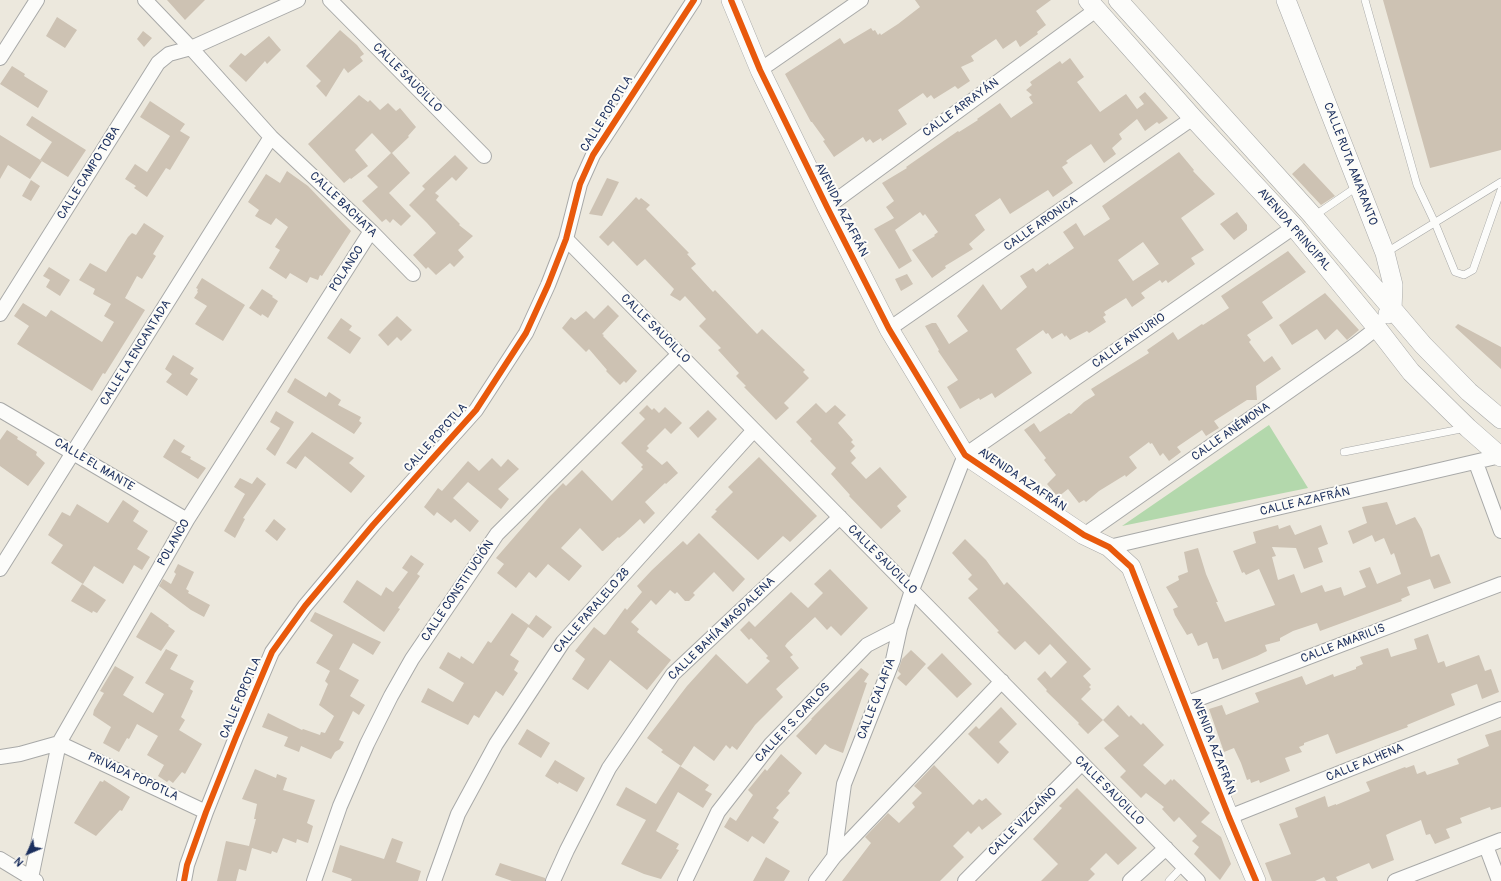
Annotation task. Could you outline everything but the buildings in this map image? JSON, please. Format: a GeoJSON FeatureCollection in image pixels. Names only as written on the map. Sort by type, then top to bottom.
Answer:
{"type":"FeatureCollection","features":[{"type":"Feature","properties":{"kind":"street"},"geometry":{"type":"LineString","coordinates":[[0,58],[37,0]]}},
{"type":"Feature","properties":{"kind":"street"},"geometry":{"type":"LineString","coordinates":[[145,0],[191,48],[271,137]]}},
{"type":"Feature","properties":{"kind":"street","name":"CALLE CAMPO TOBA"},"geometry":{"type":"LineString","coordinates":[[0,314],[158,63],[170,54],[191,48],[298,0]]}},
{"type":"Feature","properties":{"kind":"street","name":"CALLE SAUCILLO"},"geometry":{"type":"LineString","coordinates":[[330,0],[484,156]]}},
{"type":"Feature","properties":{"kind":"street","name":"CALLE POPOTLA"},"geometry":{"type":"LineString","coordinates":[[184,881],[187,865],[206,812],[272,652],[305,606],[373,525],[476,410],[526,333],[566,239],[580,184],[593,155],[694,0]]}},
{"type":"Feature","properties":{"kind":"street","name":"AVENIDA AZAFRÁN"},"geometry":{"type":"LineString","coordinates":[[731,0],[760,70],[889,329],[965,455],[1084,535],[1110,547],[1131,567],[1229,817],[1256,881]]}},
{"type":"Feature","properties":{"kind":"street"},"geometry":{"type":"LineString","coordinates":[[760,70],[861,0]]}},
{"type":"Feature","properties":{"kind":"street","name":"AVENIDA PRINCIPAL"},"geometry":{"type":"LineString","coordinates":[[1118,0],[1313,216],[1423,345],[1469,392],[1501,419]]}},
{"type":"Feature","properties":{"kind":"street","name":"CALLE RUTA AMARANTO"},"geometry":{"type":"LineString","coordinates":[[1286,0],[1385,253],[1393,285],[1392,309]]}},
{"type":"Feature","properties":{"kind":"street","name":"AVENIDA PRINCIPAL"},"geometry":{"type":"LineString","coordinates":[[1092,5],[1193,118],[1294,227],[1411,372],[1500,457]]}},
{"type":"Feature","properties":{"kind":"street","name":"CALLE ARRAYÁN"},"geometry":{"type":"LineString","coordinates":[[827,207],[1092,5]]}},
{"type":"Feature","properties":{"kind":"street","name":"CALLE ARONICA"},"geometry":{"type":"LineString","coordinates":[[889,329],[1193,118]]}},
{"type":"Feature","properties":{"kind":"street","name":"CALLE BACHATA"},"geometry":{"type":"LineString","coordinates":[[271,137],[371,231],[413,274]]}},
{"type":"Feature","properties":{"kind":"street","name":"CALLE LA ENCANTADA"},"geometry":{"type":"LineString","coordinates":[[0,569],[271,137]]}},
{"type":"Feature","properties":{"kind":"street","name":"CALLE ANTURIO"},"geometry":{"type":"LineString","coordinates":[[965,455],[1294,227]]}},
{"type":"Feature","properties":{"kind":"street","name":"POLANCO"},"geometry":{"type":"LineString","coordinates":[[33,879],[59,742],[187,520],[371,231]]}},
{"type":"Feature","properties":{"kind":"street","name":"CALLE SAUCILLO"},"geometry":{"type":"LineString","coordinates":[[566,239],[1198,881]]}},
{"type":"Feature","properties":{"kind":"street"},"geometry":{"type":"LineString","coordinates":[[1377,328],[1392,309]]}},
{"type":"Feature","properties":{"kind":"street","name":"CALLE ANÉMONA"},"geometry":{"type":"LineString","coordinates":[[1084,535],[1355,346],[1377,328]]}},
{"type":"Feature","properties":{"kind":"street","name":"CALLE CONSTITUCIÓN"},"geometry":{"type":"LineString","coordinates":[[314,881],[340,806],[367,744],[391,696],[412,659],[497,534],[679,354]]}},
{"type":"Feature","properties":{"kind":"street","name":"CALLE EL MANTE"},"geometry":{"type":"LineString","coordinates":[[0,410],[74,452],[187,520]]}},
{"type":"Feature","properties":{"kind":"street","name":"CALLE PARALELO 28"},"geometry":{"type":"LineString","coordinates":[[434,881],[458,814],[492,751],[563,642],[754,430]]}},
{"type":"Feature","properties":{"kind":"street","name":"CALLE CALAFIA"},"geometry":{"type":"LineString","coordinates":[[834,857],[844,784],[893,660],[900,628],[912,590],[965,455]]}},
{"type":"Feature","properties":{"kind":"street","name":"CALLE AZAFRÁN"},"geometry":{"type":"LineString","coordinates":[[1110,547],[1500,457]]}},
{"type":"Feature","properties":{"kind":"street"},"geometry":{"type":"LineString","coordinates":[[1476,463],[1501,531]]}},
{"type":"Feature","properties":{"kind":"street","name":"CALLE BAHÍA MAGDALENA"},"geometry":{"type":"LineString","coordinates":[[553,881],[567,850],[609,768],[673,674],[840,517]]}},
{"type":"Feature","properties":{"kind":"street","name":"CALLE AMARILIS"},"geometry":{"type":"LineString","coordinates":[[1185,704],[1501,584]]}},
{"type":"Feature","properties":{"kind":"street","name":"CALLE P. S. CARLOS"},"geometry":{"type":"LineString","coordinates":[[685,881],[718,812],[771,744],[867,645],[900,628]]}},
{"type":"Feature","properties":{"kind":"street","name":"CALLE CALAFIA"},"geometry":{"type":"LineString","coordinates":[[816,881],[834,857],[1002,682]]}},
{"type":"Feature","properties":{"kind":"street","name":"CALLE ALHENA"},"geometry":{"type":"LineString","coordinates":[[1229,817],[1501,709]]}},
{"type":"Feature","properties":{"kind":"street"},"geometry":{"type":"LineString","coordinates":[[0,757],[20,754],[59,742]]}},
{"type":"Feature","properties":{"kind":"street","name":"PRIVADA POPOTLA"},"geometry":{"type":"LineString","coordinates":[[59,742],[206,812]]}},
{"type":"Feature","properties":{"kind":"street","name":"CALLE VIZCAÍNO"},"geometry":{"type":"LineString","coordinates":[[965,881],[1082,763]]}},
{"type":"Feature","properties":{"kind":"street"},"geometry":{"type":"LineString","coordinates":[[1395,881],[1501,840]]}},
{"type":"Feature","properties":{"kind":"street"},"geometry":{"type":"LineString","coordinates":[[1486,846],[1500,881]]}},
{"type":"Feature","properties":{"kind":"street"},"geometry":{"type":"LineString","coordinates":[[1130,881],[1166,848]]}},
{"type":"Feature","properties":{"kind":"street"},"geometry":{"type":"LineString","coordinates":[[0,859],[33,879]]}},
{"type":"Feature","properties":{"kind":"lane"},"geometry":{"type":"LineString","coordinates":[[1365,0],[1417,185],[1435,223],[1455,272],[1464,275],[1473,270],[1501,190]]}},
{"type":"Feature","properties":{"kind":"lane"},"geometry":{"type":"LineString","coordinates":[[1385,253],[1501,182]]}},
{"type":"Feature","properties":{"kind":"lane"},"geometry":{"type":"LineString","coordinates":[[1313,216],[1358,186]]}},
{"type":"Feature","properties":{"kind":"lane"},"geometry":{"type":"LineString","coordinates":[[1344,452],[1468,428]]}},
{"type":"Feature","properties":{"kind":"lane"},"geometry":{"type":"LineString","coordinates":[[1169,881],[1183,866]]}},
{"type":"Feature","properties":{"kind":"green space"},"geometry":{"type":"Polygon","coordinates":[[[1269,425],[1308,488],[1122,526],[1269,425]]]}},
{"type":"Feature","properties":{"kind":"cycle path"},"geometry":{"type":"LineString","coordinates":[[184,881],[187,865],[206,812],[272,652],[305,606],[373,525],[476,410],[526,333],[548,285],[566,239],[580,184],[593,155],[694,0]]}},
{"type":"Feature","properties":{"kind":"cycle path"},"geometry":{"type":"LineString","coordinates":[[731,0],[760,70],[889,329],[965,455],[1084,535],[1109,547],[1131,567],[1229,817],[1256,881]]}}]}
